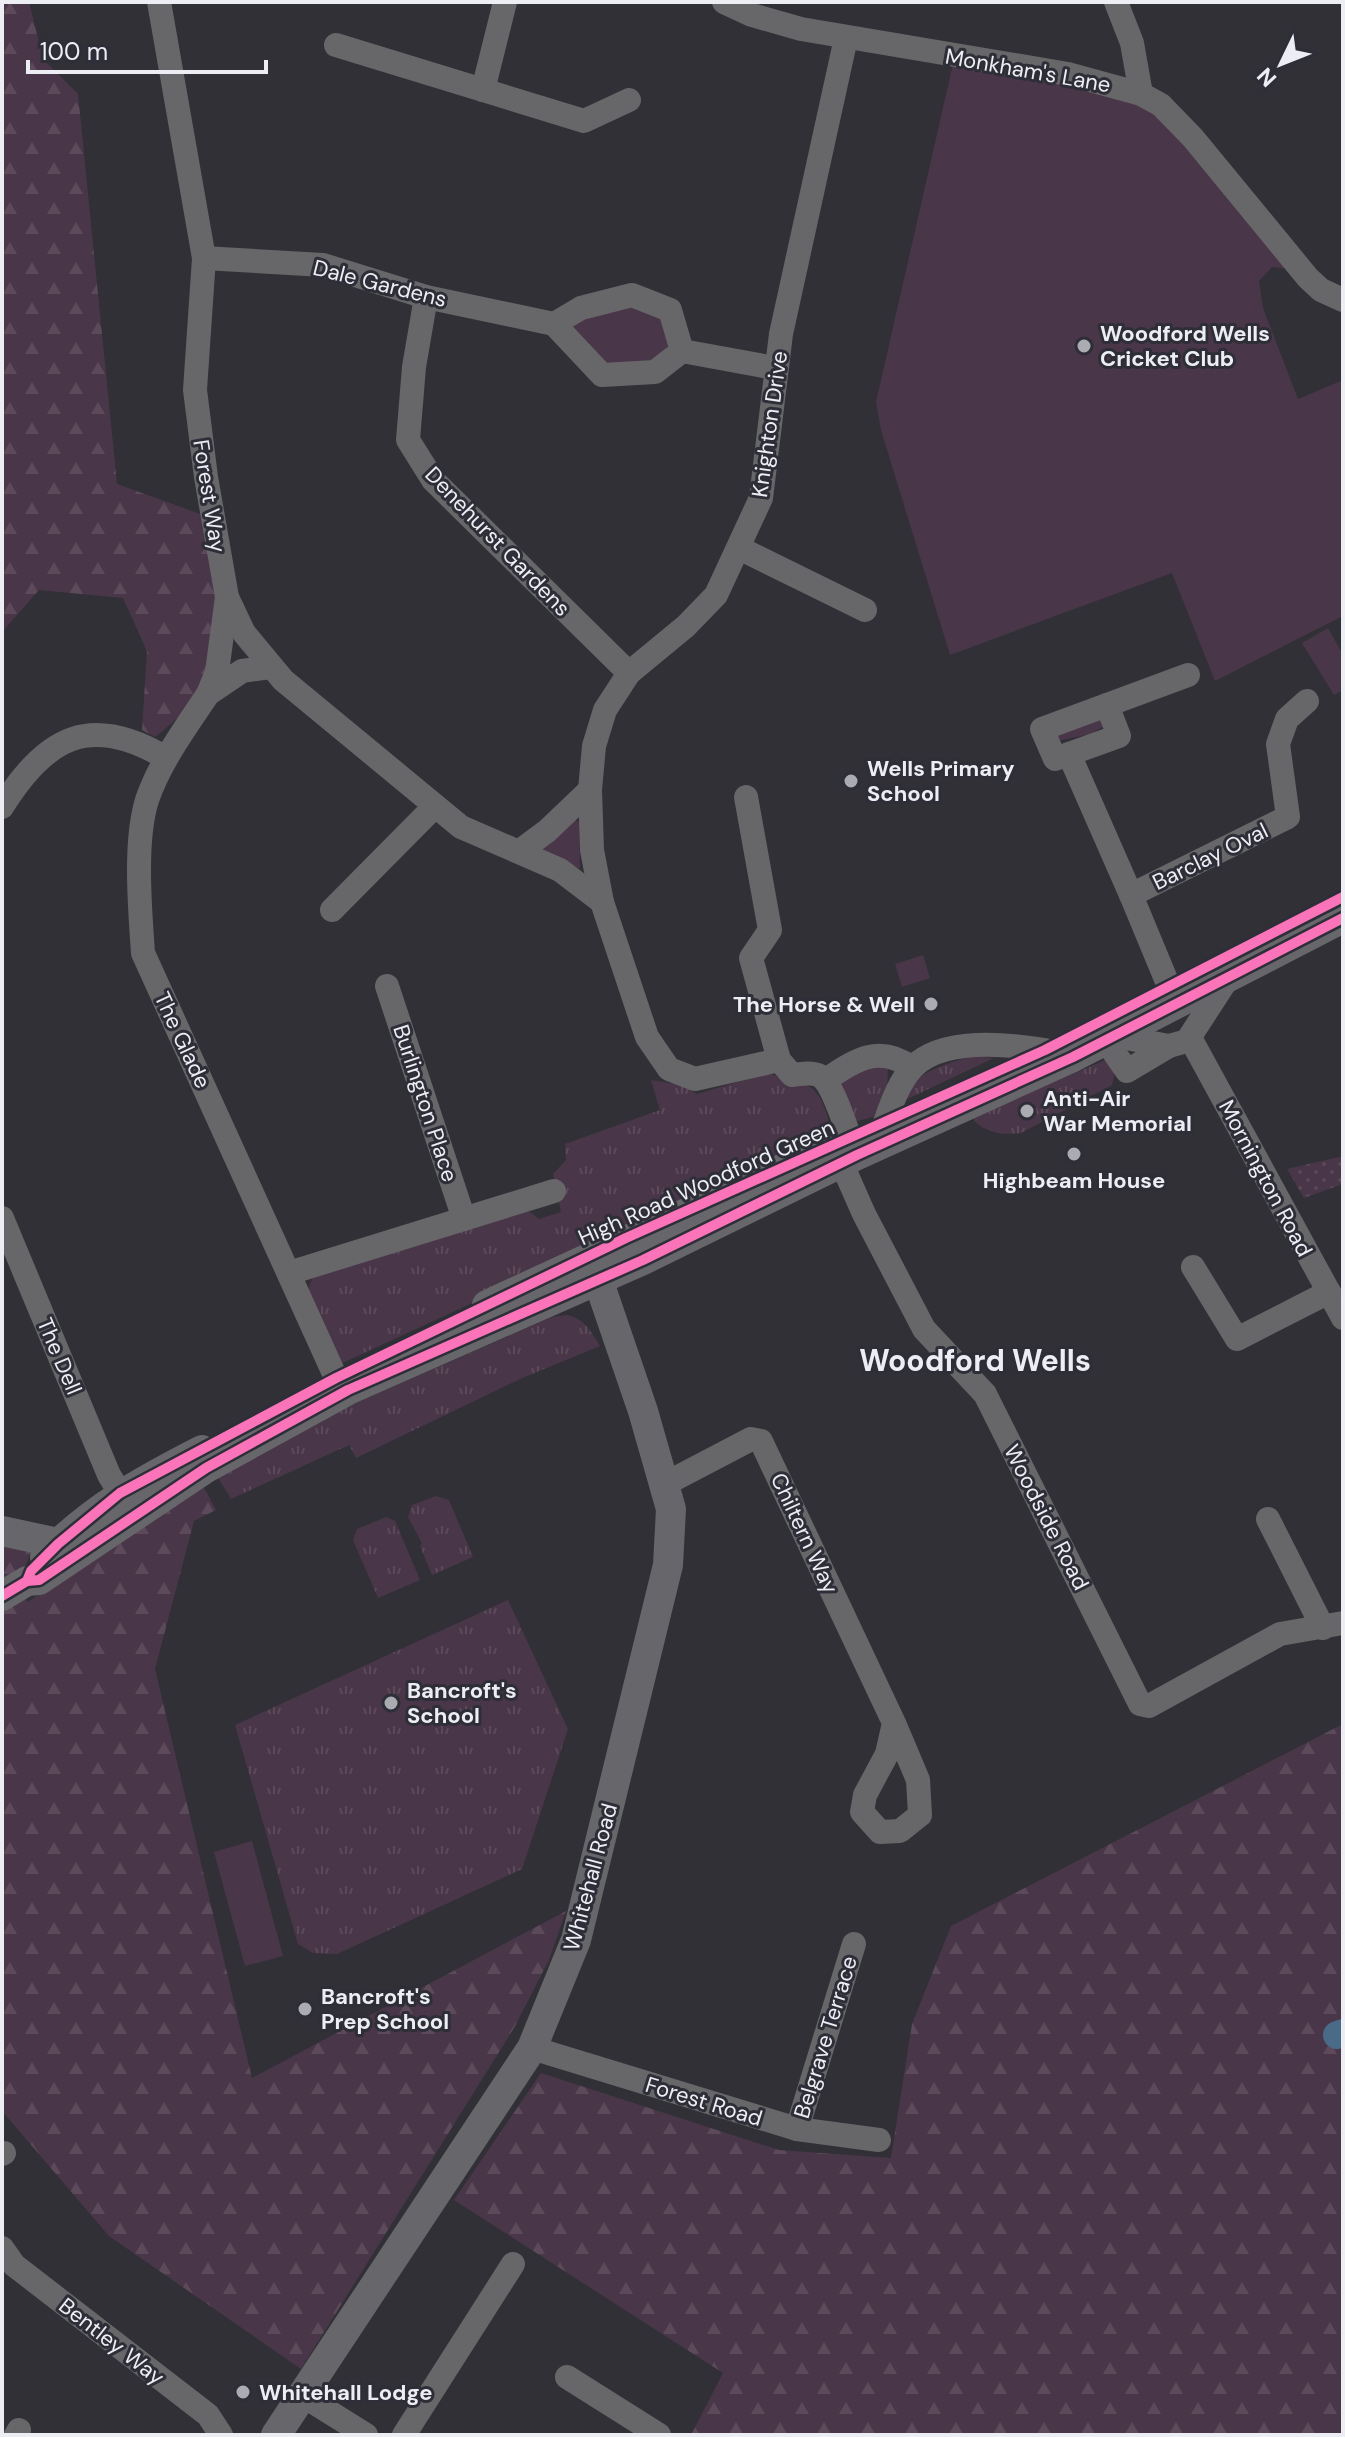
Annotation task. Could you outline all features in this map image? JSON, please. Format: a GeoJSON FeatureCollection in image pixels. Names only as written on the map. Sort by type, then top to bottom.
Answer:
{"type":"FeatureCollection","features":[{"type":"Feature","properties":{"kind":"main road","name":"High Road Woodford Green"},"geometry":{"type":"LineString","coordinates":[[846,1151],[885,1122],[1045,1050],[1170,989],[1343,897]]}},
{"type":"Feature","properties":{"kind":"main road","name":"High Road Woodford Green"},"geometry":{"type":"LineString","coordinates":[[90,1528],[120,1493],[336,1378],[594,1267],[846,1151],[1110,1038],[1343,918]]}},
{"type":"Feature","properties":{"kind":"main road","name":"High Road Woodford Green"},"geometry":{"type":"LineString","coordinates":[[90,1528],[348,1390],[488,1325],[594,1267]]}},
{"type":"Feature","properties":{"kind":"main road","name":"Whitehall Road"},"geometry":{"type":"LineString","coordinates":[[276,2435],[532,2048],[576,1940],[668,1565],[671,1509],[594,1267]]}},
{"type":"Feature","properties":{"kind":"main road"},"geometry":{"type":"LineString","coordinates":[[2,1521],[76,1519],[90,1528]]}},
{"type":"Feature","properties":{"kind":"main road"},"geometry":{"type":"LineString","coordinates":[[15,1589],[58,1544],[90,1528]]}},
{"type":"Feature","properties":{"kind":"main road"},"geometry":{"type":"LineString","coordinates":[[15,1589],[39,1580],[90,1528]]}},
{"type":"Feature","properties":{"kind":"main road"},"geometry":{"type":"LineString","coordinates":[[2,1531],[58,1544]]}},
{"type":"Feature","properties":{"kind":"street","name":"Forest Way"},"geometry":{"type":"LineString","coordinates":[[159,2],[204,258],[195,390],[227,597],[244,633],[270,667],[434,807],[461,827],[560,870],[602,902]]}},
{"type":"Feature","properties":{"kind":"street"},"geometry":{"type":"LineString","coordinates":[[483,90],[505,2]]}},
{"type":"Feature","properties":{"kind":"street","name":"Monkham's Lane"},"geometry":{"type":"LineString","coordinates":[[724,2],[752,15],[846,38],[1068,74],[1141,94],[1161,105],[1193,138],[1308,278],[1321,290],[1343,300]]}},
{"type":"Feature","properties":{"kind":"street"},"geometry":{"type":"LineString","coordinates":[[1116,2],[1132,43],[1143,85],[1141,94]]}},
{"type":"Feature","properties":{"kind":"street","name":"Knighton Drive"},"geometry":{"type":"LineString","coordinates":[[779,1060],[695,1079],[669,1069],[647,1037],[602,902],[592,850],[590,790],[594,746],[601,722],[629,673],[686,626],[716,595],[741,549],[761,498],[775,368],[846,38]]}},
{"type":"Feature","properties":{"kind":"street"},"geometry":{"type":"LineString","coordinates":[[336,45],[584,121],[629,100]]}},
{"type":"Feature","properties":{"kind":"street","name":"Dale Gardens"},"geometry":{"type":"LineString","coordinates":[[204,258],[323,265],[426,297],[554,324]]}},
{"type":"Feature","properties":{"kind":"street"},"geometry":{"type":"LineString","coordinates":[[682,351],[670,310],[632,295],[581,308],[554,324],[602,375],[655,372],[682,351],[775,368]]}},
{"type":"Feature","properties":{"kind":"street","name":"Denehurst Gardens"},"geometry":{"type":"LineString","coordinates":[[426,297],[414,367],[408,440],[433,480],[629,673]]}},
{"type":"Feature","properties":{"kind":"street"},"geometry":{"type":"LineString","coordinates":[[741,549],[865,610]]}},
{"type":"Feature","properties":{"kind":"street","name":"The Glade"},"geometry":{"type":"LineString","coordinates":[[227,597],[217,672],[208,694],[166,758],[147,802],[139,883],[143,953],[336,1378]]}},
{"type":"Feature","properties":{"kind":"street","name":"The Glade"},"geometry":{"type":"LineString","coordinates":[[208,694],[242,671],[270,667]]}},
{"type":"Feature","properties":{"kind":"street"},"geometry":{"type":"LineString","coordinates":[[1069,754],[1119,736],[1107,705],[1188,675]]}},
{"type":"Feature","properties":{"kind":"street","name":"Barclay Oval"},"geometry":{"type":"LineString","coordinates":[[1131,895],[1288,817],[1278,744],[1287,719],[1307,701]]}},
{"type":"Feature","properties":{"kind":"street","name":"Barclay Oval"},"geometry":{"type":"LineString","coordinates":[[1107,705],[1042,729],[1055,759],[1069,754],[1170,989]]}},
{"type":"Feature","properties":{"kind":"street"},"geometry":{"type":"LineString","coordinates":[[2,807],[19,780],[54,747],[87,734],[113,734],[166,758]]}},
{"type":"Feature","properties":{"kind":"street"},"geometry":{"type":"LineString","coordinates":[[520,851],[547,831],[590,790]]}},
{"type":"Feature","properties":{"kind":"street"},"geometry":{"type":"LineString","coordinates":[[746,797],[770,930],[751,958],[779,1060],[792,1075],[816,1073],[826,1080],[846,1151]]}},
{"type":"Feature","properties":{"kind":"street"},"geometry":{"type":"LineString","coordinates":[[332,910],[434,807]]}},
{"type":"Feature","properties":{"kind":"street"},"geometry":{"type":"LineString","coordinates":[[1110,1038],[1127,1071],[1178,1043],[1228,978]]}},
{"type":"Feature","properties":{"kind":"street","name":"Burlington Place"},"geometry":{"type":"LineString","coordinates":[[387,986],[464,1219]]}},
{"type":"Feature","properties":{"kind":"street"},"geometry":{"type":"LineString","coordinates":[[1110,1038],[1178,1043]]}},
{"type":"Feature","properties":{"kind":"street","name":"Mornington Road"},"geometry":{"type":"LineString","coordinates":[[1178,1043],[1194,1045],[1343,1318]]}},
{"type":"Feature","properties":{"kind":"street"},"geometry":{"type":"LineString","coordinates":[[885,1122],[896,1093],[912,1068],[944,1051],[979,1046],[1045,1050]]}},
{"type":"Feature","properties":{"kind":"street"},"geometry":{"type":"LineString","coordinates":[[826,1080],[853,1062],[884,1054],[896,1056],[912,1068]]}},
{"type":"Feature","properties":{"kind":"street","name":"Woodside Road"},"geometry":{"type":"LineString","coordinates":[[846,1151],[924,1329],[985,1394],[1140,1704],[1149,1706],[1280,1634],[1333,1626]]}},
{"type":"Feature","properties":{"kind":"street"},"geometry":{"type":"LineString","coordinates":[[289,1273],[554,1191]]}},
{"type":"Feature","properties":{"kind":"street","name":"The Dell"},"geometry":{"type":"LineString","coordinates":[[2,1218],[10,1260],[120,1493]]}},
{"type":"Feature","properties":{"kind":"street"},"geometry":{"type":"LineString","coordinates":[[1193,1267],[1237,1339],[1329,1292]]}},
{"type":"Feature","properties":{"kind":"street","name":"Chiltern Way"},"geometry":{"type":"LineString","coordinates":[[665,1484],[751,1439],[761,1441],[894,1723]]}},
{"type":"Feature","properties":{"kind":"street"},"geometry":{"type":"LineString","coordinates":[[1268,1519],[1333,1626]]}},
{"type":"Feature","properties":{"kind":"street","name":"Belgrave Terrace"},"geometry":{"type":"LineString","coordinates":[[797,2129],[854,1944]]}},
{"type":"Feature","properties":{"kind":"street","name":"Forest Road"},"geometry":{"type":"LineString","coordinates":[[532,2048],[797,2129],[879,2140]]}},
{"type":"Feature","properties":{"kind":"street","name":"Bentley Way"},"geometry":{"type":"LineString","coordinates":[[2,2248],[14,2265],[208,2415],[221,2435]]}},
{"type":"Feature","properties":{"kind":"street"},"geometry":{"type":"LineString","coordinates":[[404,2435],[513,2264]]}},
{"type":"Feature","properties":{"kind":"street"},"geometry":{"type":"LineString","coordinates":[[567,2377],[659,2435]]}},
{"type":"Feature","properties":{"kind":"street"},"geometry":{"type":"LineString","coordinates":[[302,2395],[366,2435]]}},
{"type":"Feature","properties":{"kind":"green space"},"geometry":{"type":"Polygon","coordinates":[[[2,2],[29,2],[43,59],[78,94],[117,484],[206,516],[218,608],[211,664],[199,690],[181,714],[155,737],[142,730],[147,651],[123,598],[39,590],[2,632],[2,2]]]}},
{"type":"Feature","properties":{"kind":"green space","name":"Woodford Wells Cricket Club"},"geometry":{"type":"Polygon","coordinates":[[[953,64],[1081,86],[1129,101],[1148,111],[1166,124],[1203,162],[1291,269],[1272,267],[1259,281],[1263,308],[1298,399],[1343,380],[1343,616],[1215,681],[1172,573],[950,655],[881,430],[876,402],[953,64]]]}},
{"type":"Feature","properties":{"kind":"green space"},"geometry":{"type":"Polygon","coordinates":[[[633,305],[660,314],[670,343],[648,363],[601,366],[568,321],[633,305]]]}},
{"type":"Feature","properties":{"kind":"green space"},"geometry":{"type":"Polygon","coordinates":[[[1328,628],[1343,655],[1343,690],[1334,695],[1302,643],[1328,628]]]}},
{"type":"Feature","properties":{"kind":"green space"},"geometry":{"type":"Polygon","coordinates":[[[1098,713],[1104,726],[1091,734],[1057,741],[1058,728],[1098,713]]]}},
{"type":"Feature","properties":{"kind":"green space"},"geometry":{"type":"Polygon","coordinates":[[[574,819],[579,822],[580,869],[542,851],[542,843],[574,819]]]}},
{"type":"Feature","properties":{"kind":"green space"},"geometry":{"type":"Polygon","coordinates":[[[923,955],[930,978],[902,987],[895,964],[923,955]]]}},
{"type":"Feature","properties":{"kind":"green space"},"geometry":{"type":"Polygon","coordinates":[[[974,1056],[994,1058],[901,1102],[905,1092],[921,1077],[942,1066],[974,1056]]]}},
{"type":"Feature","properties":{"kind":"green space"},"geometry":{"type":"Polygon","coordinates":[[[1108,1059],[1115,1071],[1112,1085],[1021,1133],[996,1133],[974,1121],[974,1116],[1108,1059]]]}},
{"type":"Feature","properties":{"kind":"green space"},"geometry":{"type":"Polygon","coordinates":[[[868,1066],[888,1066],[887,1093],[873,1117],[853,1122],[840,1086],[848,1076],[868,1066]]]}},
{"type":"Feature","properties":{"kind":"green space"},"geometry":{"type":"Polygon","coordinates":[[[765,1074],[775,1075],[786,1083],[807,1085],[814,1090],[824,1106],[833,1136],[338,1365],[307,1292],[313,1277],[517,1210],[530,1212],[539,1219],[561,1212],[553,1174],[566,1160],[565,1144],[660,1110],[651,1080],[682,1085],[697,1094],[765,1074]]]}},
{"type":"Feature","properties":{"kind":"green space"},"geometry":{"type":"Polygon","coordinates":[[[1343,1156],[1343,1184],[1304,1198],[1287,1169],[1343,1156]]]}},
{"type":"Feature","properties":{"kind":"green space"},"geometry":{"type":"Polygon","coordinates":[[[567,1315],[583,1323],[600,1346],[520,1379],[356,1458],[349,1445],[231,1499],[217,1476],[324,1417],[552,1317],[567,1315]]]}},
{"type":"Feature","properties":{"kind":"green space"},"geometry":{"type":"Polygon","coordinates":[[[202,1484],[216,1510],[194,1521],[155,1669],[252,2078],[566,1911],[549,1960],[514,2028],[301,2369],[109,2236],[2,2111],[2,1546],[31,1551],[26,1565],[11,1580],[28,1602],[202,1484]]]}},
{"type":"Feature","properties":{"kind":"green space"},"geometry":{"type":"Polygon","coordinates":[[[436,1496],[449,1500],[473,1557],[432,1575],[420,1546],[422,1543],[408,1517],[412,1505],[436,1496]]]}},
{"type":"Feature","properties":{"kind":"green space"},"geometry":{"type":"Polygon","coordinates":[[[386,1517],[395,1521],[420,1580],[378,1598],[353,1540],[357,1529],[386,1517]]]}},
{"type":"Feature","properties":{"kind":"green space"},"geometry":{"type":"Polygon","coordinates":[[[508,1600],[568,1729],[522,1869],[337,1954],[313,1953],[298,1944],[235,1725],[508,1600]]]}},
{"type":"Feature","properties":{"kind":"green space"},"geometry":{"type":"Polygon","coordinates":[[[1343,1724],[1343,2435],[691,2435],[723,2373],[454,2200],[541,2073],[779,2150],[891,2158],[912,2024],[951,1926],[1343,1724]]]}},
{"type":"Feature","properties":{"kind":"green space"},"geometry":{"type":"Polygon","coordinates":[[[252,1841],[283,1956],[245,1966],[214,1852],[252,1841]]]}},
{"type":"Feature","properties":{"kind":"waterway"},"geometry":{"type":"LineString","coordinates":[[1337,2035],[1343,2033]]}},
{"type":"Feature","properties":{"kind":"cycle path"},"geometry":{"type":"LineString","coordinates":[[27,1581],[31,1571],[58,1544],[120,1493],[336,1378],[626,1238],[1045,1050],[1343,897]]}},
{"type":"Feature","properties":{"kind":"cycle path"},"geometry":{"type":"LineString","coordinates":[[2,1596],[27,1581],[39,1580],[206,1468],[348,1390],[643,1260],[857,1155],[1073,1057],[1343,918]]}},
{"type":"Feature","properties":{"kind":"place","name":"Woodford Wells Cricket Club"},"geometry":{"type":"Point","coordinates":[1084,346]}},
{"type":"Feature","properties":{"kind":"place","name":"Wells Primary School"},"geometry":{"type":"Point","coordinates":[851,781]}},
{"type":"Feature","properties":{"kind":"place","name":"The Horse & Well"},"geometry":{"type":"Point","coordinates":[931,1004]}},
{"type":"Feature","properties":{"kind":"place","name":"Anti-Air War Memorial"},"geometry":{"type":"Point","coordinates":[1027,1111]}},
{"type":"Feature","properties":{"kind":"place","name":"Highbeam House"},"geometry":{"type":"Point","coordinates":[1074,1154]}},
{"type":"Feature","properties":{"kind":"place","name":"Bancroft's School"},"geometry":{"type":"Point","coordinates":[391,1703]}},
{"type":"Feature","properties":{"kind":"place","name":"Bancroft's Prep School"},"geometry":{"type":"Point","coordinates":[305,2009]}},
{"type":"Feature","properties":{"kind":"place","name":"Whitehall Lodge"},"geometry":{"type":"Point","coordinates":[243,2392]}},
{"type":"Feature","properties":{"kind":"district","name":"Woodford Wells"},"geometry":{"type":"Point","coordinates":[975,1361]}}]}
